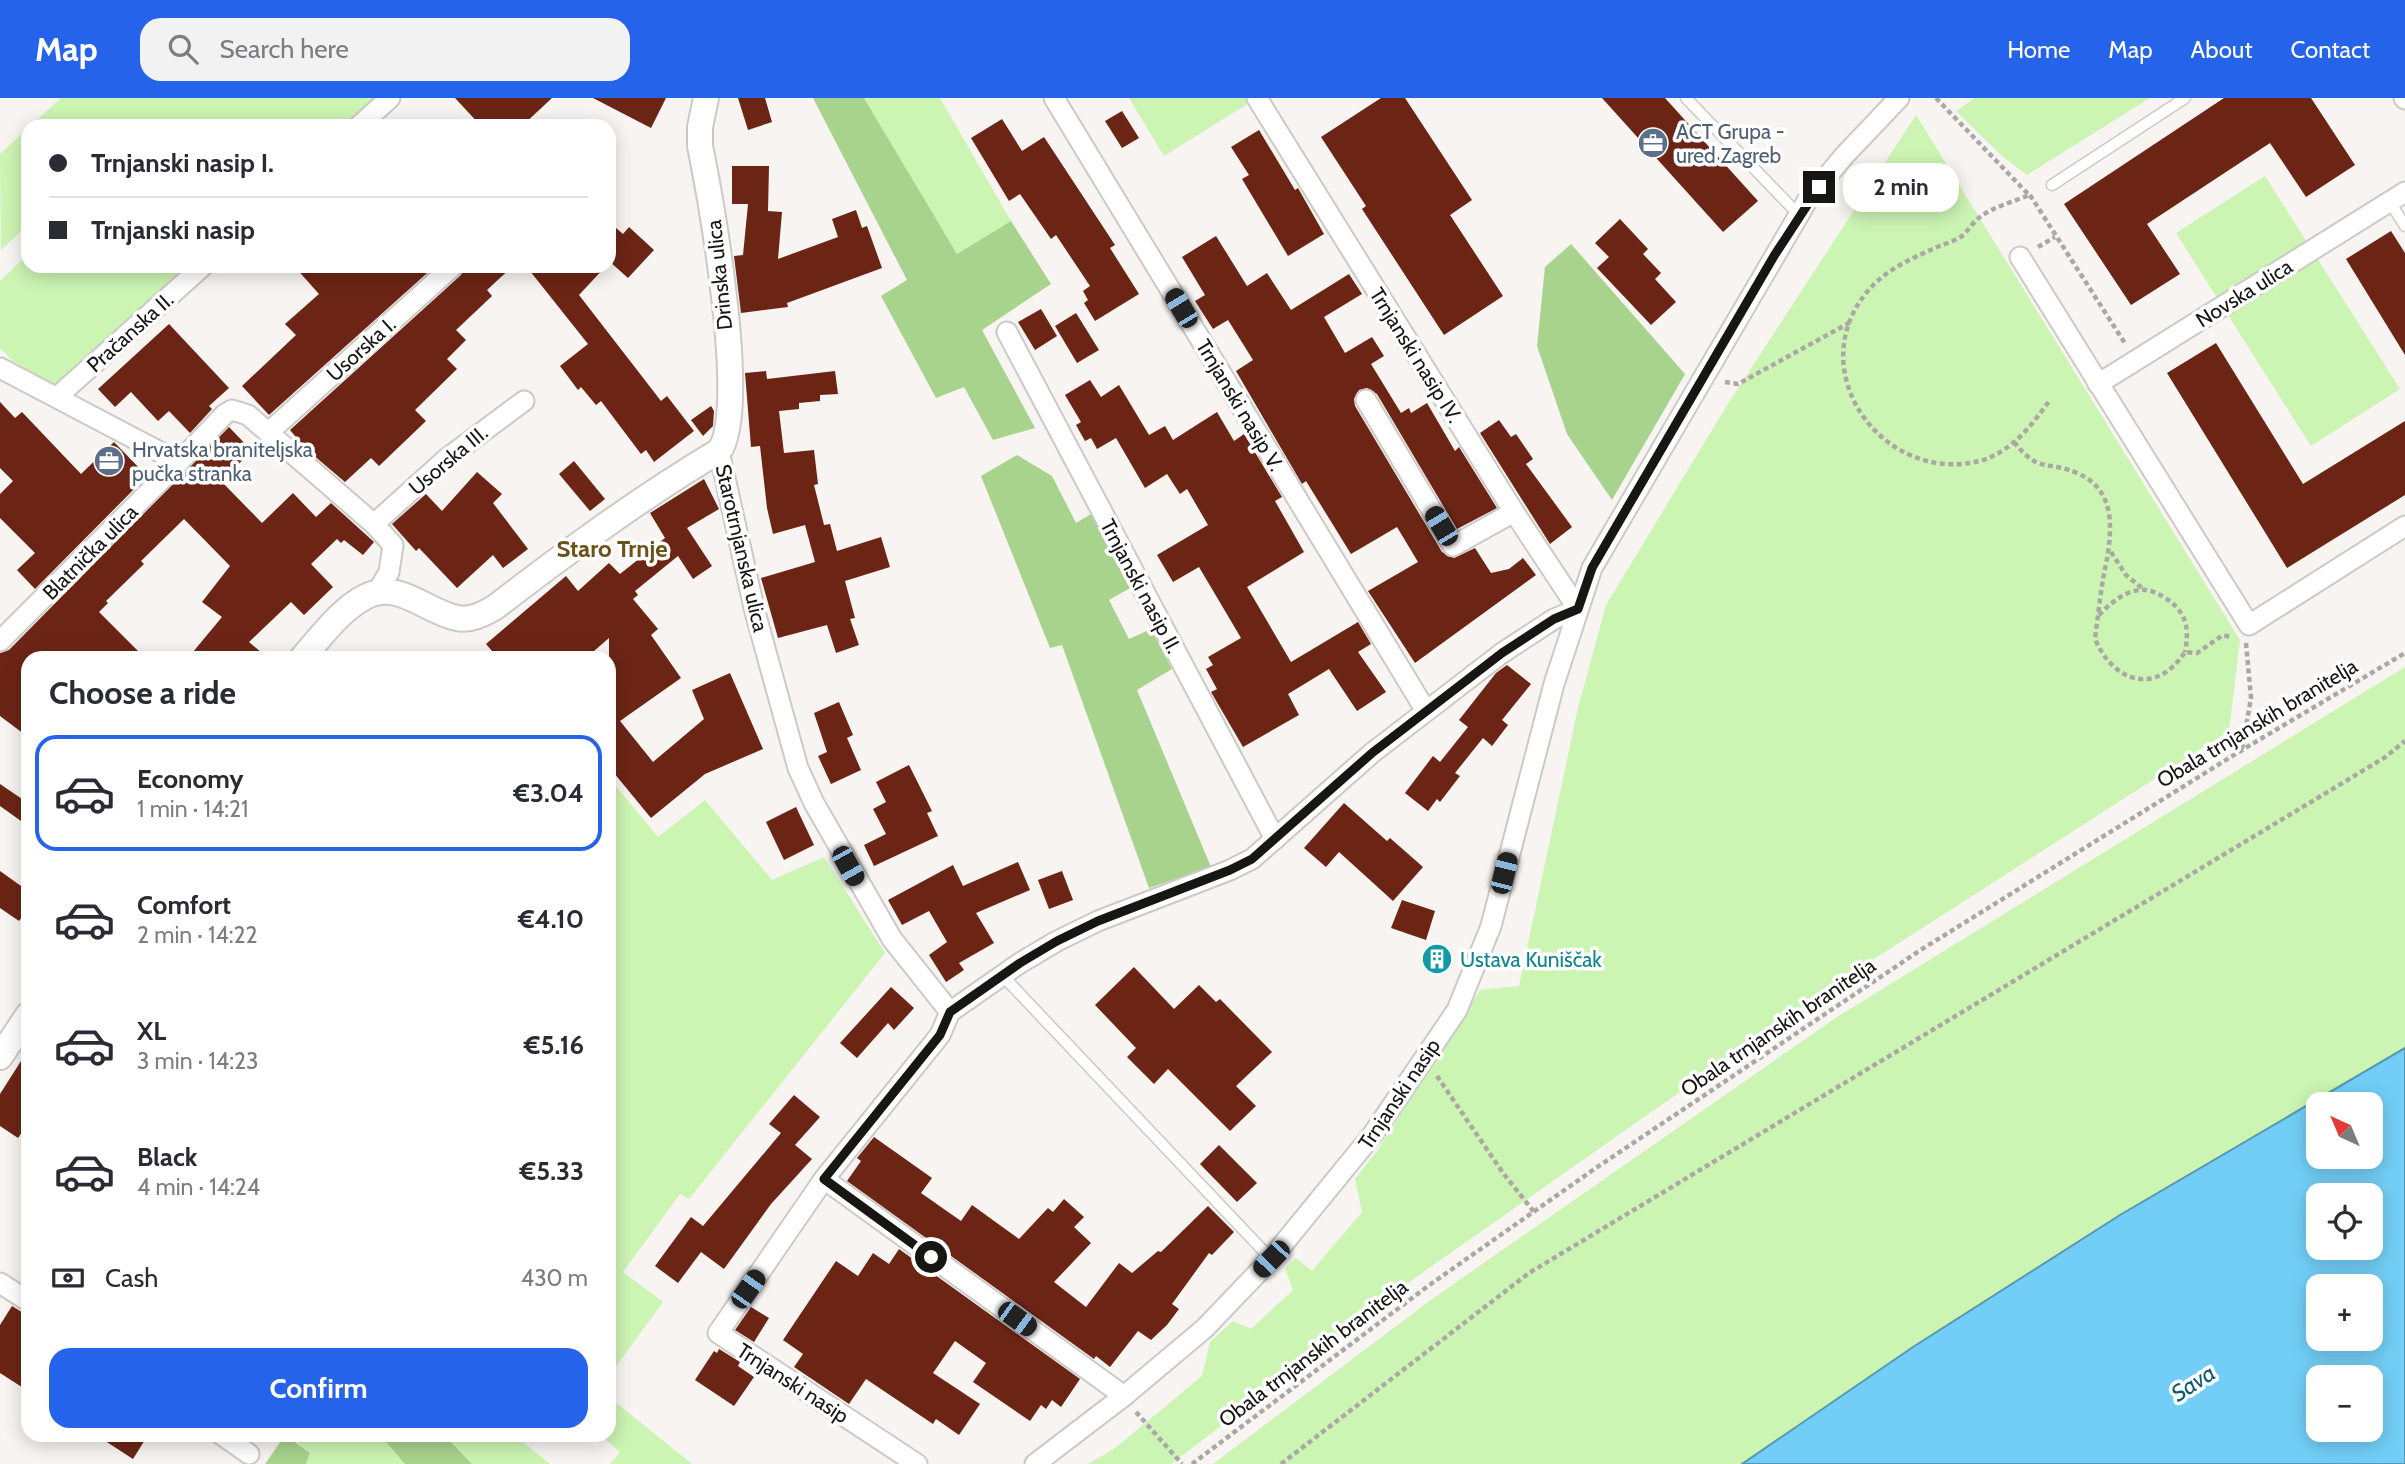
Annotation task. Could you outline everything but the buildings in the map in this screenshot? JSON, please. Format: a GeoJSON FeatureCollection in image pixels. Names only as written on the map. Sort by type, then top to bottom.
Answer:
{"type":"FeatureCollection","features":[{"type":"Feature","properties":{"kind":"street"},"geometry":{"type":"LineString","coordinates":[[367,119],[390,98]]}},
{"type":"Feature","properties":{"kind":"street","name":"Trnjanski nasip V."},"geometry":{"type":"LineString","coordinates":[[1054,98],[1426,712]]}},
{"type":"Feature","properties":{"kind":"street","name":"Trnjanski nasip IV."},"geometry":{"type":"LineString","coordinates":[[1257,98],[1514,512],[1578,609]]}},
{"type":"Feature","properties":{"kind":"street","name":"Trnjanski nasip"},"geometry":{"type":"LineString","coordinates":[[1035,1464],[1124,1396],[1205,1328],[1271,1259],[1373,1135],[1457,1010],[1491,926],[1554,684],[1592,568],[1799,215],[1843,157],[1899,98]]}},
{"type":"Feature","properties":{"kind":"street","name":"Drinska ulica"},"geometry":{"type":"LineString","coordinates":[[705,99],[700,146],[723,279],[731,416],[726,442],[719,451]]}},
{"type":"Feature","properties":{"kind":"street","name":"Novska ulica"},"geometry":{"type":"LineString","coordinates":[[2098,384],[2398,197]]}},
{"type":"Feature","properties":{"kind":"street"},"geometry":{"type":"LineString","coordinates":[[2020,257],[2248,632],[2405,526]]}},
{"type":"Feature","properties":{"kind":"street","name":"Pračanska II."},"geometry":{"type":"LineString","coordinates":[[57,397],[195,273]]}},
{"type":"Feature","properties":{"kind":"street","name":"Usorska I."},"geometry":{"type":"LineString","coordinates":[[269,432],[445,273]]}},
{"type":"Feature","properties":{"kind":"street","name":"Trnjanski nasip II."},"geometry":{"type":"LineString","coordinates":[[1007,332],[1275,839]]}},
{"type":"Feature","properties":{"kind":"street"},"geometry":{"type":"LineString","coordinates":[[0,368],[179,462]]}},
{"type":"Feature","properties":{"kind":"street"},"geometry":{"type":"LineString","coordinates":[[1367,400],[1453,546],[1514,512]]}},
{"type":"Feature","properties":{"kind":"street","name":"Usorska III."},"geometry":{"type":"LineString","coordinates":[[374,524],[446,459],[524,401]]}},
{"type":"Feature","properties":{"kind":"street","name":"Blatnička ulica"},"geometry":{"type":"LineString","coordinates":[[0,642],[232,410],[248,415],[269,432]]}},
{"type":"Feature","properties":{"kind":"street"},"geometry":{"type":"LineString","coordinates":[[269,432],[374,524],[394,545],[389,572],[378,591],[352,606],[309,651]]}},
{"type":"Feature","properties":{"kind":"street","name":"Starotrnjanska ulica"},"geometry":{"type":"LineString","coordinates":[[378,591],[405,596],[458,619],[476,617],[494,608],[652,491],[719,451],[755,612],[799,768],[814,803],[886,929],[950,1012]]}},
{"type":"Feature","properties":{"kind":"street","name":"Trnjanski nasip"},"geometry":{"type":"LineString","coordinates":[[917,1464],[718,1333],[824,1179],[940,1035],[950,1012],[1002,975],[1098,921],[1252,859],[1329,789],[1426,712],[1534,631],[1578,609]]}},
{"type":"Feature","properties":{"kind":"street"},"geometry":{"type":"LineString","coordinates":[[0,1057],[21,1026]]}},
{"type":"Feature","properties":{"kind":"street"},"geometry":{"type":"LineString","coordinates":[[824,1179],[1124,1396]]}},
{"type":"Feature","properties":{"kind":"street"},"geometry":{"type":"LineString","coordinates":[[0,1283],[21,1296]]}},
{"type":"Feature","properties":{"kind":"street"},"geometry":{"type":"LineString","coordinates":[[232,1442],[249,1454]]}},
{"type":"Feature","properties":{"kind":"lane"},"geometry":{"type":"LineString","coordinates":[[1686,98],[1799,215]]}},
{"type":"Feature","properties":{"kind":"lane"},"geometry":{"type":"LineString","coordinates":[[2052,185],[2185,98]]}},
{"type":"Feature","properties":{"kind":"lane","name":"Novska ulica"},"geometry":{"type":"LineString","coordinates":[[2398,197],[2405,226]]}},
{"type":"Feature","properties":{"kind":"lane"},"geometry":{"type":"LineString","coordinates":[[1002,975],[1271,1259]]}},
{"type":"Feature","properties":{"kind":"path"},"geometry":{"type":"LineString","coordinates":[[1936,98],[2029,195],[2130,352]]}},
{"type":"Feature","properties":{"kind":"path"},"geometry":{"type":"LineString","coordinates":[[2049,401],[2014,442],[1983,460],[1933,463],[1907,454],[1883,440],[1855,407],[1846,385],[1843,345],[1849,323],[1866,293],[1898,264],[1961,237],[1980,216],[2052,185]]}},
{"type":"Feature","properties":{"kind":"path"},"geometry":{"type":"LineString","coordinates":[[1714,379],[1738,384],[1849,323]]}},
{"type":"Feature","properties":{"kind":"path"},"geometry":{"type":"LineString","coordinates":[[2014,442],[2029,461],[2081,475],[2104,500],[2112,520],[2111,551],[2095,639],[2101,652],[2126,677],[2157,677],[2175,667],[2185,652],[2189,633],[2180,609],[2157,593],[2143,589],[2126,575],[2111,551]]}},
{"type":"Feature","properties":{"kind":"path"},"geometry":{"type":"LineString","coordinates":[[2098,616],[2125,594],[2143,589]]}},
{"type":"Feature","properties":{"kind":"path"},"geometry":{"type":"LineString","coordinates":[[2185,652],[2197,653],[2223,635],[2248,632],[2251,698],[2242,750]]}},
{"type":"Feature","properties":{"kind":"path","name":"Obala trnjanskih branitelja"},"geometry":{"type":"LineString","coordinates":[[1192,1464],[1427,1286],[1919,951],[2242,750],[2405,653]]}},
{"type":"Feature","properties":{"kind":"path"},"geometry":{"type":"LineString","coordinates":[[1281,1464],[1529,1273],[2384,758],[2405,741]]}},
{"type":"Feature","properties":{"kind":"path"},"geometry":{"type":"LineString","coordinates":[[1424,1058],[1503,1173],[1534,1212]]}},
{"type":"Feature","properties":{"kind":"path"},"geometry":{"type":"LineString","coordinates":[[1124,1396],[1182,1464]]}},
{"type":"Feature","properties":{"kind":"green space"},"geometry":{"type":"Polygon","coordinates":[[[61,98],[374,98],[351,119],[38,119],[61,98]]]}},
{"type":"Feature","properties":{"kind":"green space"},"geometry":{"type":"Polygon","coordinates":[[[813,98],[864,98],[957,254],[1011,221],[1051,284],[982,330],[1035,428],[993,440],[964,387],[936,398],[881,296],[907,280],[813,98]]]}},
{"type":"Feature","properties":{"kind":"green space"},"geometry":{"type":"Polygon","coordinates":[[[864,98],[940,98],[1011,221],[957,254],[864,98]]]}},
{"type":"Feature","properties":{"kind":"green space"},"geometry":{"type":"Polygon","coordinates":[[[1129,98],[1245,98],[1249,103],[1164,156],[1129,98]]]}},
{"type":"Feature","properties":{"kind":"green space"},"geometry":{"type":"Polygon","coordinates":[[[1975,98],[2150,98],[2027,175],[2002,156],[1956,111],[1975,98]]]}},
{"type":"Feature","properties":{"kind":"green space"},"geometry":{"type":"Polygon","coordinates":[[[1916,115],[2240,640],[2229,731],[1818,995],[1419,1275],[1171,1464],[1088,1464],[1114,1449],[1202,1376],[1210,1342],[1233,1321],[1251,1329],[1293,1290],[1285,1268],[1296,1258],[1312,1271],[1362,1212],[1355,1179],[1377,1151],[1480,990],[1519,986],[1578,708],[1606,605],[1726,407],[1916,115]]]}},
{"type":"Feature","properties":{"kind":"green space"},"geometry":{"type":"Polygon","coordinates":[[[21,134],[21,231],[1,250],[0,154],[21,134]]]}},
{"type":"Feature","properties":{"kind":"green space"},"geometry":{"type":"Polygon","coordinates":[[[2265,176],[2400,389],[2311,446],[2176,233],[2265,176]]]}},
{"type":"Feature","properties":{"kind":"green space"},"geometry":{"type":"Polygon","coordinates":[[[1571,244],[1685,374],[1612,500],[1567,434],[1537,346],[1545,267],[1571,244]]]}},
{"type":"Feature","properties":{"kind":"green space"},"geometry":{"type":"Polygon","coordinates":[[[21,261],[21,273],[180,273],[55,386],[13,361],[0,348],[0,281],[21,261]]]}},
{"type":"Feature","properties":{"kind":"green space"},"geometry":{"type":"Polygon","coordinates":[[[1017,455],[1052,476],[1076,523],[1091,514],[1130,588],[1109,600],[1129,639],[1151,629],[1172,669],[1137,690],[1211,867],[1149,888],[1062,645],[1050,648],[981,476],[1017,455]]]}},
{"type":"Feature","properties":{"kind":"green space"},"geometry":{"type":"Polygon","coordinates":[[[2405,667],[2405,1048],[2330,1092],[2306,1092],[2306,1106],[2120,1215],[1913,1347],[1742,1464],[1213,1464],[1435,1297],[1837,1017],[2405,667]]]}},
{"type":"Feature","properties":{"kind":"green space"},"geometry":{"type":"Polygon","coordinates":[[[616,786],[658,837],[705,800],[772,880],[824,857],[885,953],[689,1199],[680,1194],[623,1272],[663,1302],[616,1366],[616,786]]]}},
{"type":"Feature","properties":{"kind":"green space"},"geometry":{"type":"Polygon","coordinates":[[[616,1403],[692,1464],[610,1464],[620,1452],[609,1442],[616,1442],[616,1403]]]}},
{"type":"Feature","properties":{"kind":"green space"},"geometry":{"type":"Polygon","coordinates":[[[280,1442],[295,1442],[310,1453],[306,1464],[265,1464],[280,1442]]]}},
{"type":"Feature","properties":{"kind":"green space"},"geometry":{"type":"Polygon","coordinates":[[[297,1442],[386,1442],[405,1464],[306,1464],[310,1453],[297,1442]]]}},
{"type":"Feature","properties":{"kind":"green space"},"geometry":{"type":"Polygon","coordinates":[[[386,1442],[451,1442],[472,1464],[405,1464],[386,1442]]]}},
{"type":"Feature","properties":{"kind":"green space"},"geometry":{"type":"Polygon","coordinates":[[[451,1442],[523,1442],[550,1464],[472,1464],[451,1442]]]}},
{"type":"Feature","properties":{"kind":"water","name":"Sava"},"geometry":{"type":"Polygon","coordinates":[[[2405,1048],[2405,1464],[1742,1464],[1913,1347],[2120,1215],[2306,1106],[2306,1169],[2384,1169],[2384,1092],[2330,1092],[2405,1048]]]}},
{"type":"Feature","properties":{"kind":"place","name":"ACT Grupa - ured Zagreb"},"geometry":{"type":"Point","coordinates":[1653,143]}},
{"type":"Feature","properties":{"kind":"place","name":"Hrvatska braniteljska pučka stranka"},"geometry":{"type":"Point","coordinates":[109,461]}},
{"type":"Feature","properties":{"kind":"place","name":"Ustava Kuniščak"},"geometry":{"type":"Point","coordinates":[1437,959]}},
{"type":"Feature","properties":{"kind":"district","name":"Staro Trnje"},"geometry":{"type":"Point","coordinates":[612,548]}},
{"type":"Feature","properties":{"kind":"route"},"geometry":{"type":"LineString","coordinates":[[931,1257],[824,1179],[940,1035],[950,1012],[1020,963],[1057,941],[1098,921],[1252,859],[1372,753],[1502,653],[1554,619],[1578,609],[1592,568],[1774,256],[1807,201],[1819,187]]}}]}
